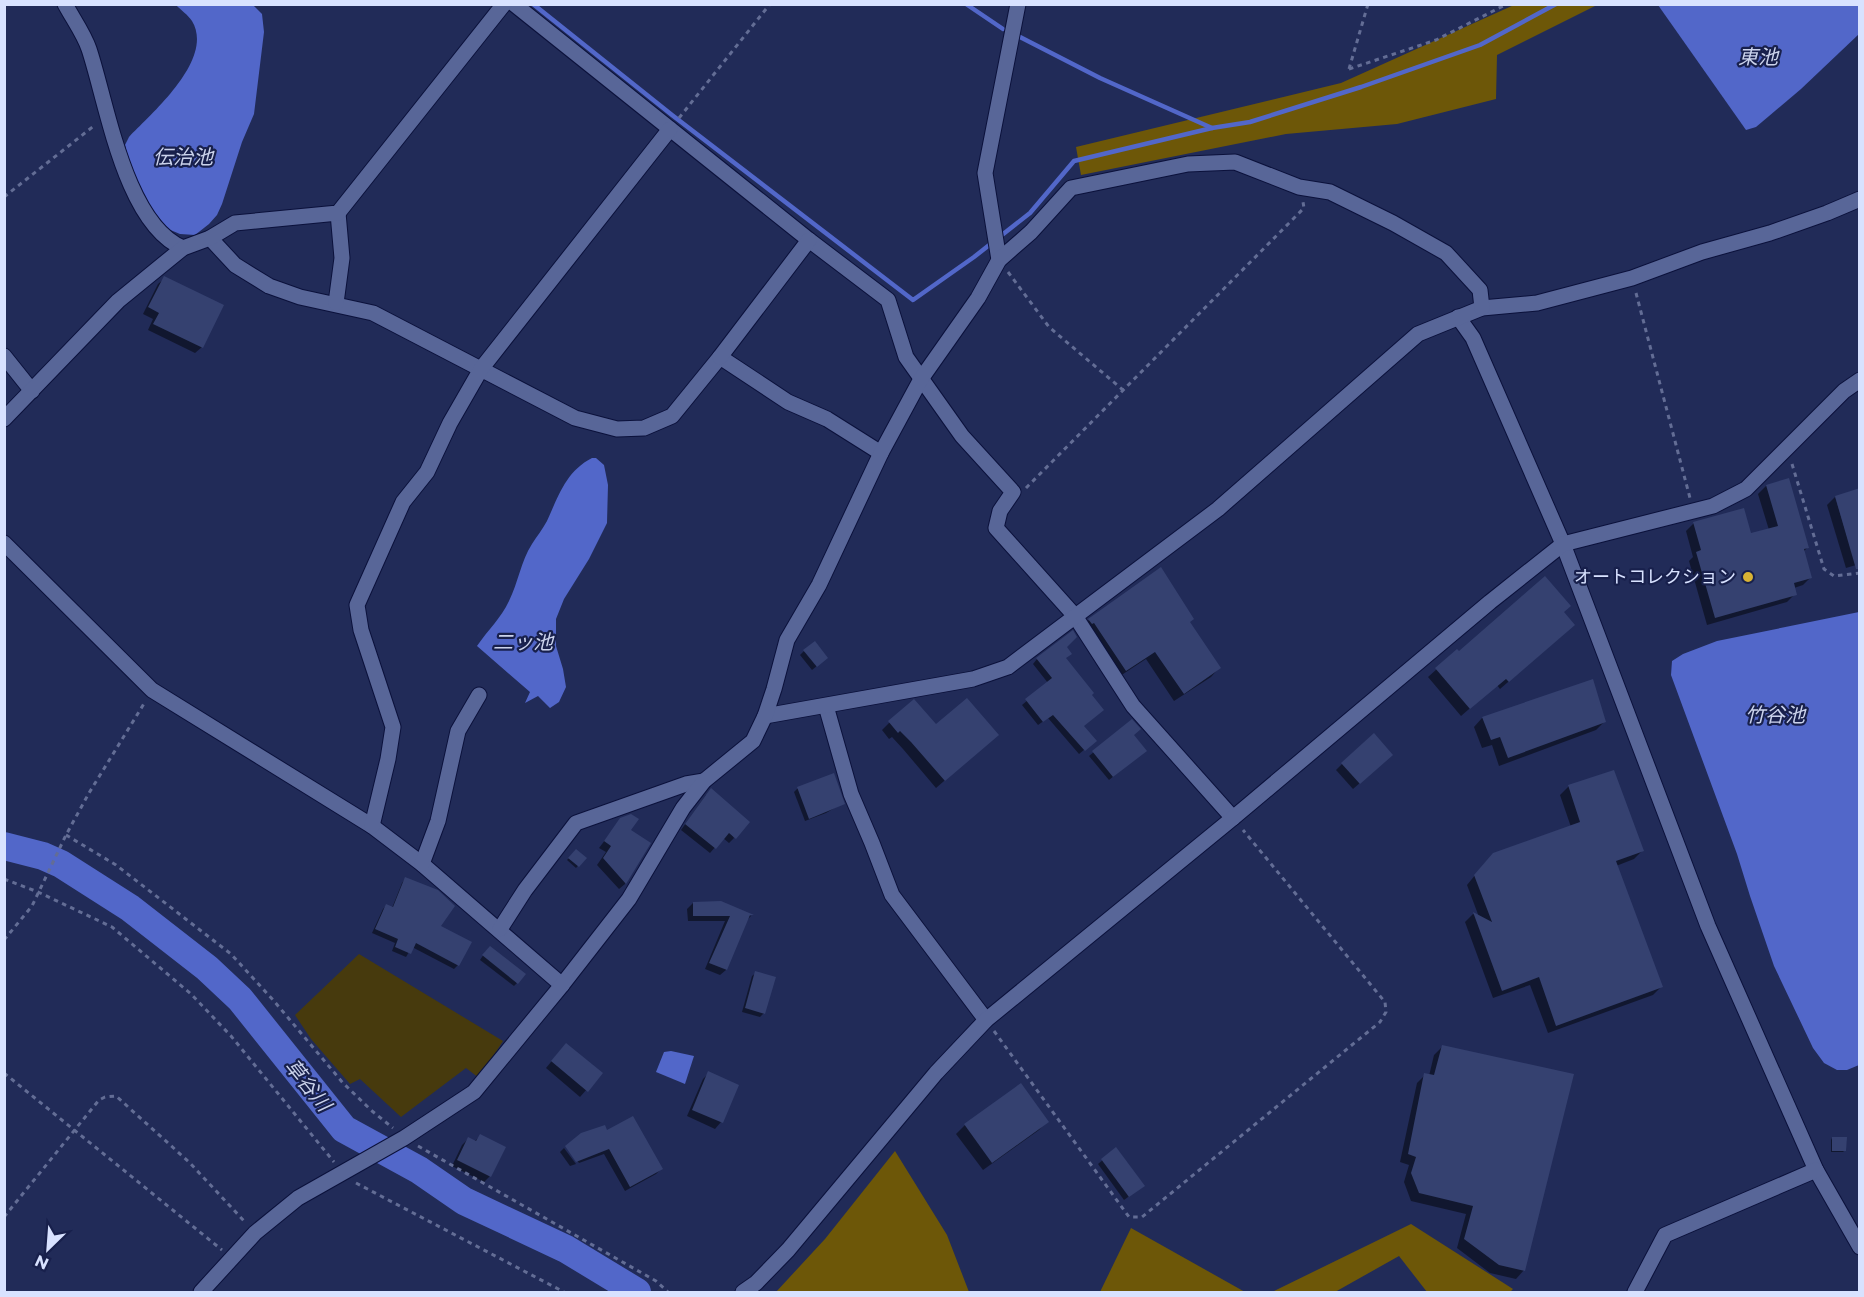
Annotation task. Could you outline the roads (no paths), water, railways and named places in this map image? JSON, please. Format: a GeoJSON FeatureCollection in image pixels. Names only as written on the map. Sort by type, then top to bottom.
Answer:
{"type":"FeatureCollection","features":[{"type":"Feature","properties":{"kind":"street"},"geometry":{"type":"LineString","coordinates":[[65,4],[88,46],[108,122],[125,172],[141,207],[164,238],[183,248]]}},
{"type":"Feature","properties":{"kind":"street"},"geometry":{"type":"LineString","coordinates":[[336,303],[342,258],[338,213],[504,4]]}},
{"type":"Feature","properties":{"kind":"street"},"geometry":{"type":"LineString","coordinates":[[514,4],[809,240],[888,300],[906,357],[962,436],[1013,492],[1000,511],[996,528],[1075,616],[1133,706],[1233,819]]}},
{"type":"Feature","properties":{"kind":"street"},"geometry":{"type":"LineString","coordinates":[[999,260],[985,173],[1018,4]]}},
{"type":"Feature","properties":{"kind":"street"},"geometry":{"type":"LineString","coordinates":[[372,826],[393,727],[361,630],[357,605],[404,502],[427,472],[450,423],[481,369],[670,129]]}},
{"type":"Feature","properties":{"kind":"street"},"geometry":{"type":"LineString","coordinates":[[201,1293],[255,1233],[298,1198],[404,1138],[474,1092],[562,985],[629,898],[683,808],[704,781],[753,741],[765,716],[787,640],[819,585],[881,453],[921,379],[978,298],[999,260],[1031,232],[1071,188],[1188,164],[1235,162],[1299,187],[1330,192],[1393,223],[1446,253],[1480,290],[1482,308]]}},
{"type":"Feature","properties":{"kind":"street"},"geometry":{"type":"LineString","coordinates":[[765,716],[973,679],[1008,667],[1218,509],[1418,334],[1482,308],[1537,303],[1632,278],[1702,252],[1770,233],[1860,199]]}},
{"type":"Feature","properties":{"kind":"street"},"geometry":{"type":"LineString","coordinates":[[4,419],[118,301],[183,248],[210,238],[235,223],[338,213]]}},
{"type":"Feature","properties":{"kind":"street"},"geometry":{"type":"LineString","coordinates":[[210,238],[235,265],[269,286],[300,297],[374,313],[574,418],[616,429],[644,428],[672,416],[809,240]]}},
{"type":"Feature","properties":{"kind":"street"},"geometry":{"type":"LineString","coordinates":[[1458,317],[1473,338],[1563,544],[1708,926],[1815,1170],[1860,1247]]}},
{"type":"Feature","properties":{"kind":"street"},"geometry":{"type":"LineString","coordinates":[[4,356],[32,391]]}},
{"type":"Feature","properties":{"kind":"street"},"geometry":{"type":"LineString","coordinates":[[720,357],[788,402],[827,419],[881,453]]}},
{"type":"Feature","properties":{"kind":"street"},"geometry":{"type":"LineString","coordinates":[[743,1293],[788,1250],[936,1073],[986,1020],[1233,819],[1533,566],[1563,544],[1713,506],[1746,489],[1844,391],[1860,381]]}},
{"type":"Feature","properties":{"kind":"street"},"geometry":{"type":"LineString","coordinates":[[4,543],[152,690],[372,826],[423,864],[562,985]]}},
{"type":"Feature","properties":{"kind":"street"},"geometry":{"type":"LineString","coordinates":[[423,864],[438,820],[458,731],[479,695]]}},
{"type":"Feature","properties":{"kind":"street"},"geometry":{"type":"LineString","coordinates":[[826,706],[851,794],[892,895],[986,1020]]}},
{"type":"Feature","properties":{"kind":"street"},"geometry":{"type":"LineString","coordinates":[[500,929],[525,890],[576,823],[686,784],[704,781]]}},
{"type":"Feature","properties":{"kind":"street"},"geometry":{"type":"LineString","coordinates":[[1635,1293],[1665,1235],[1815,1170]]}},
{"type":"Feature","properties":{"kind":"water","name":"伝治池"},"geometry":{"type":"Polygon","coordinates":[[[176,5],[253,5],[262,14],[264,32],[254,114],[217,215],[195,235],[180,234],[168,229],[142,197],[125,145],[129,137],[178,84],[195,52],[197,36],[192,21],[176,5]]]}},
{"type":"Feature","properties":{"kind":"water","name":"東池"},"geometry":{"type":"Polygon","coordinates":[[[1658,5],[1859,5],[1859,34],[1801,89],[1756,127],[1746,130],[1658,5]]]}},
{"type":"Feature","properties":{"kind":"water","name":"二ッ池"},"geometry":{"type":"Polygon","coordinates":[[[596,458],[604,465],[608,485],[607,523],[589,559],[564,599],[556,619],[556,646],[566,687],[559,702],[550,708],[538,696],[525,703],[530,692],[477,646],[506,607],[528,551],[547,521],[564,485],[583,463],[596,458]]]}},
{"type":"Feature","properties":{"kind":"water","name":"竹谷池"},"geometry":{"type":"Polygon","coordinates":[[[1859,612],[1859,1065],[1847,1070],[1837,1070],[1824,1063],[1813,1048],[1774,966],[1737,854],[1671,675],[1672,661],[1683,654],[1717,641],[1859,612]]]}},
{"type":"Feature","properties":{"kind":"water"},"geometry":{"type":"Polygon","coordinates":[[[671,1051],[694,1056],[685,1084],[656,1072],[664,1052],[671,1051]]]}},
{"type":"Feature","properties":{"kind":"waterway"},"geometry":{"type":"LineString","coordinates":[[533,4],[672,115],[913,300],[974,257],[1030,213],[1074,161],[1212,128],[1250,122],[1361,87],[1480,45],[1556,4]]}},
{"type":"Feature","properties":{"kind":"waterway"},"geometry":{"type":"LineString","coordinates":[[966,4],[1003,29]]}},
{"type":"Feature","properties":{"kind":"waterway"},"geometry":{"type":"LineString","coordinates":[[1020,37],[1100,78],[1212,128]]}},
{"type":"Feature","properties":{"kind":"waterway","name":"草谷川"},"geometry":{"type":"LineString","coordinates":[[4,846],[43,856],[61,864],[130,908],[207,968],[240,999],[344,1129],[419,1170],[464,1201],[566,1249],[637,1292]]}},
{"type":"Feature","properties":{"kind":"place","name":"オートコレクション"},"geometry":{"type":"Point","coordinates":[1748,577]}}]}
